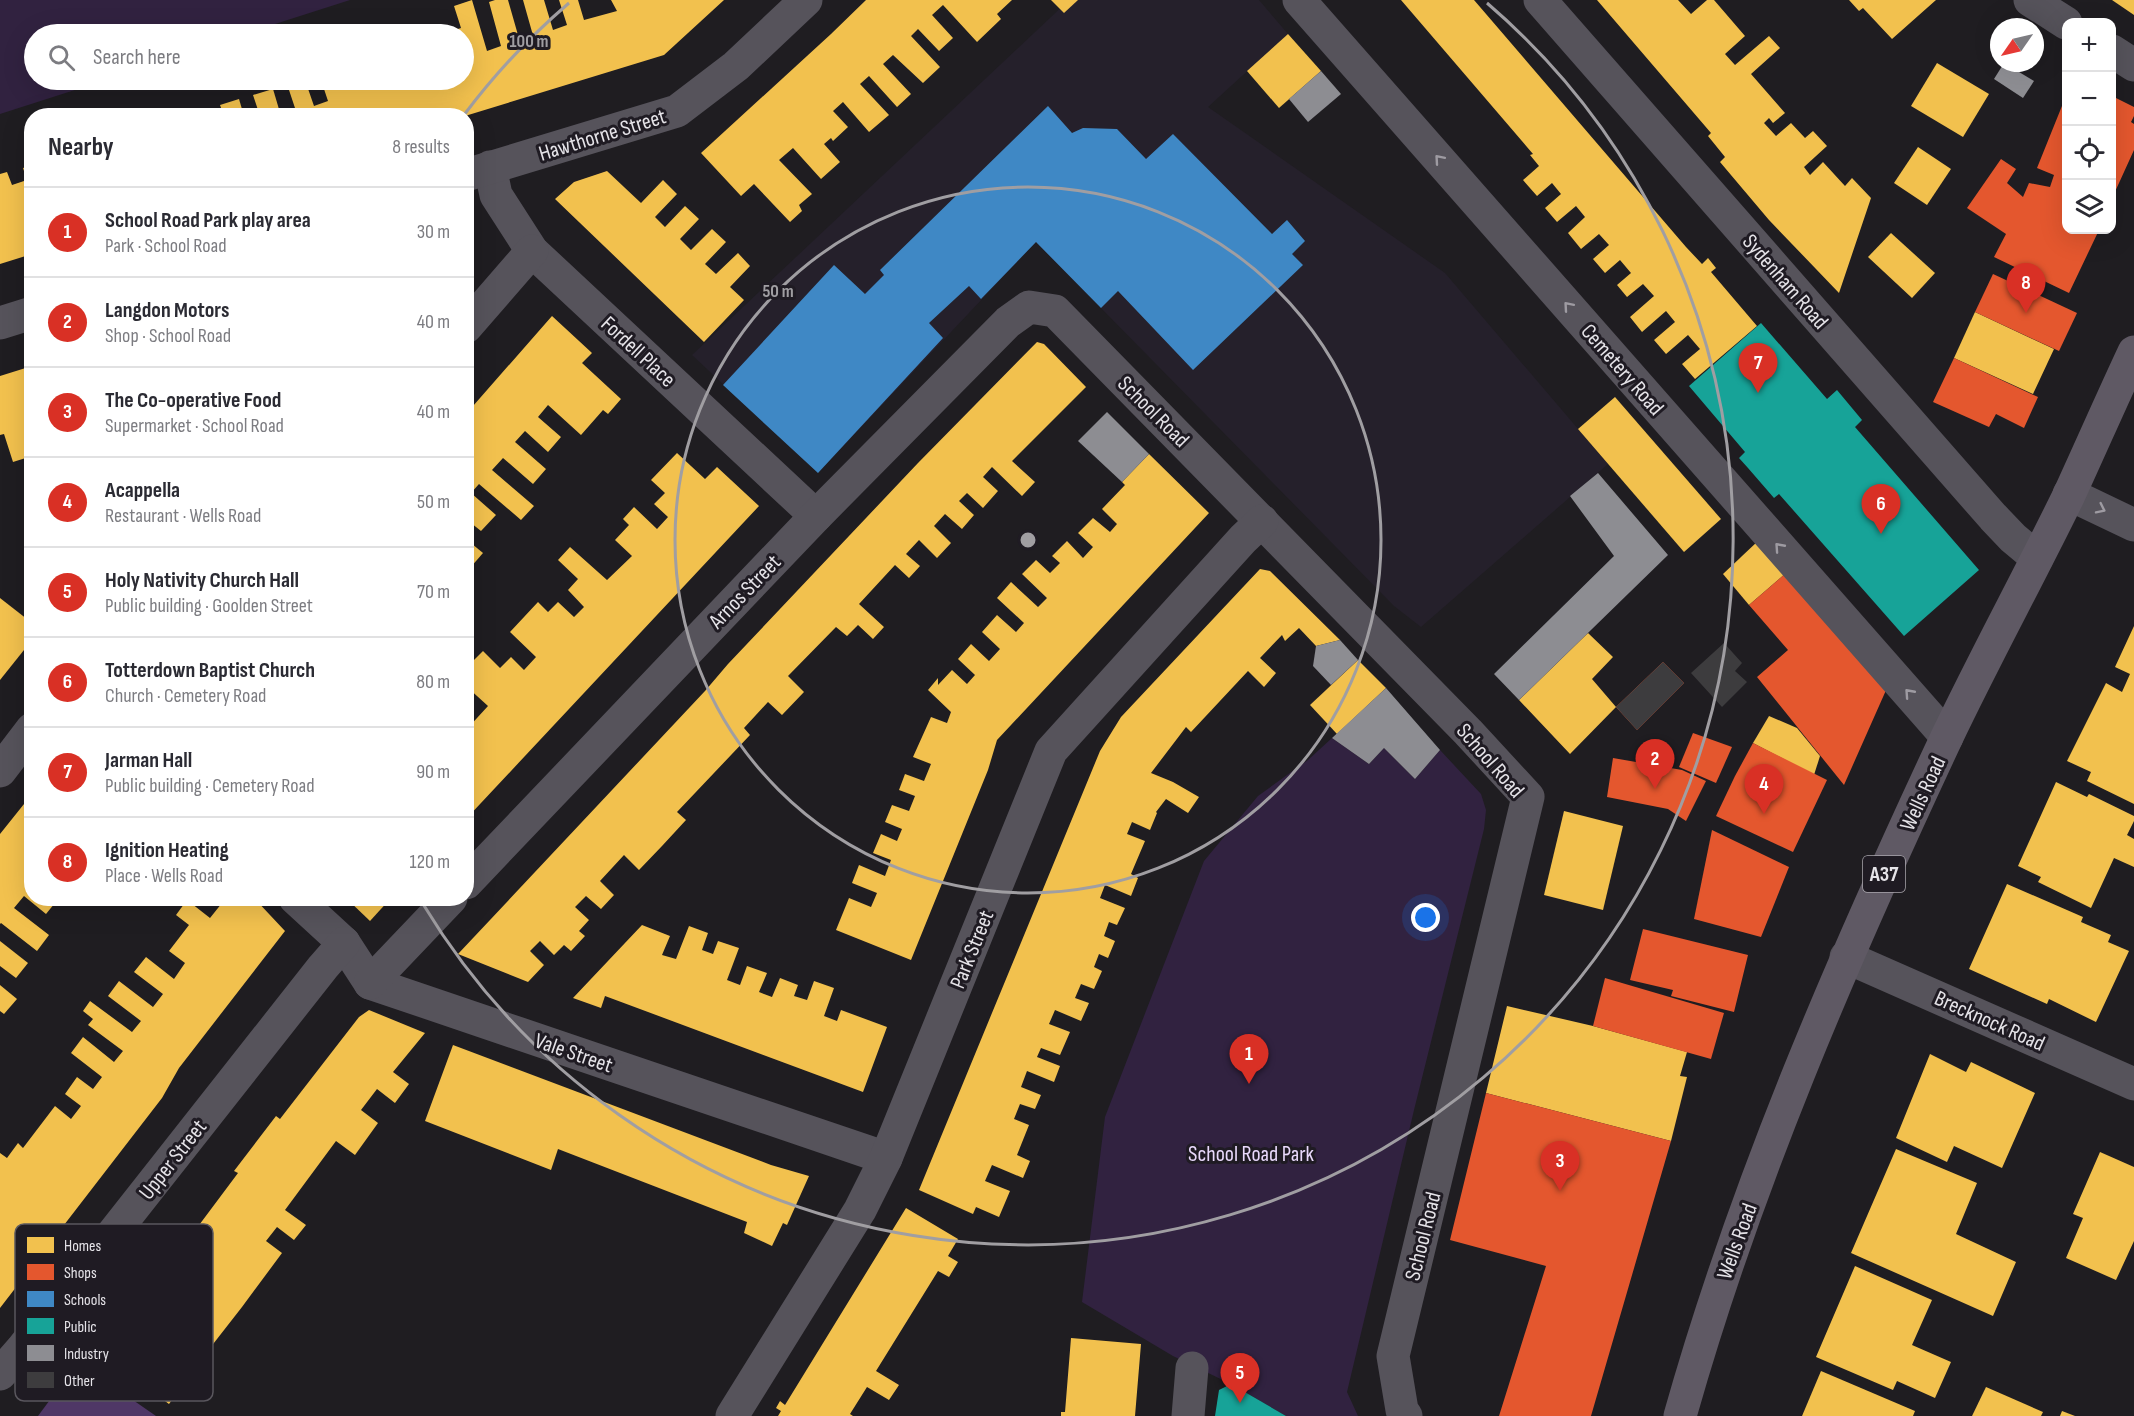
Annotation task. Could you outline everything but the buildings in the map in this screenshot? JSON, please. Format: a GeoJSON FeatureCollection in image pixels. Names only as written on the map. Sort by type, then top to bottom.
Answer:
{"type":"FeatureCollection","features":[{"type":"Feature","properties":{"kind":"highway","name":"Wells Road"},"geometry":{"type":"LineString","coordinates":[[1680,1416],[1700,1345],[1738,1235],[1776,1130],[1846,957],[1947,737],[2069,494],[2134,352]]}},
{"type":"Feature","properties":{"kind":"street","name":"Hawthorne Street"},"geometry":{"type":"LineString","coordinates":[[478,171],[677,111],[736,66],[806,0]]}},
{"type":"Feature","properties":{"kind":"street","name":"Cemetery Road"},"geometry":{"type":"LineString","coordinates":[[1299,0],[1947,737]]}},
{"type":"Feature","properties":{"kind":"street","name":"Sydenham Road"},"geometry":{"type":"LineString","coordinates":[[1540,0],[1993,517],[2037,558]]}},
{"type":"Feature","properties":{"kind":"street"},"geometry":{"type":"LineString","coordinates":[[2030,0],[2062,20]]}},
{"type":"Feature","properties":{"kind":"street"},"geometry":{"type":"LineString","coordinates":[[2116,54],[2134,65]]}},
{"type":"Feature","properties":{"kind":"street","name":"Fordell Place"},"geometry":{"type":"LineString","coordinates":[[478,171],[532,251],[816,516]]}},
{"type":"Feature","properties":{"kind":"street"},"geometry":{"type":"LineString","coordinates":[[474,318],[532,251]]}},
{"type":"Feature","properties":{"kind":"street","name":"Arnos Street"},"geometry":{"type":"LineString","coordinates":[[474,875],[816,516],[1008,322],[1029,307]]}},
{"type":"Feature","properties":{"kind":"street","name":"School Road"},"geometry":{"type":"LineString","coordinates":[[1029,307],[1055,311],[1468,732],[1528,797],[1393,1356],[1402,1410],[1406,1416]]}},
{"type":"Feature","properties":{"kind":"street"},"geometry":{"type":"LineString","coordinates":[[0,323],[24,316]]}},
{"type":"Feature","properties":{"kind":"street"},"geometry":{"type":"LineString","coordinates":[[2069,494],[2134,525]]}},
{"type":"Feature","properties":{"kind":"street","name":"Park Street"},"geometry":{"type":"LineString","coordinates":[[732,1416],[860,1210],[886,1158],[1051,751],[1243,539],[1262,521]]}},
{"type":"Feature","properties":{"kind":"street"},"geometry":{"type":"LineString","coordinates":[[0,771],[24,740]]}},
{"type":"Feature","properties":{"kind":"street"},"geometry":{"type":"LineString","coordinates":[[304,906],[344,943],[370,983],[443,906]]}},
{"type":"Feature","properties":{"kind":"street","name":"Upper Street"},"geometry":{"type":"LineString","coordinates":[[120,1224],[344,943]]}},
{"type":"Feature","properties":{"kind":"street","name":"Brecknock Road"},"geometry":{"type":"LineString","coordinates":[[1846,957],[2134,1084]]}},
{"type":"Feature","properties":{"kind":"street","name":"Vale Street"},"geometry":{"type":"LineString","coordinates":[[370,983],[886,1158]]}},
{"type":"Feature","properties":{"kind":"street","name":"Upper Street"},"geometry":{"type":"LineString","coordinates":[[0,1374],[15,1357]]}},
{"type":"Feature","properties":{"kind":"street"},"geometry":{"type":"LineString","coordinates":[[1188,1416],[1192,1368]]}},
{"type":"Feature","properties":{"kind":"shaded area"},"geometry":{"type":"Polygon","coordinates":[[[1069,0],[1259,0],[1288,34],[1208,107],[1445,273],[1608,464],[1421,627],[1394,606],[1036,242],[818,473],[692,355],[1069,0]]]}},
{"type":"Feature","properties":{"kind":"shaded area"},"geometry":{"type":"Polygon","coordinates":[[[49,1401],[134,1401],[156,1416],[38,1416],[49,1401]]]}},
{"type":"Feature","properties":{"kind":"green space"},"geometry":{"type":"Polygon","coordinates":[[[0,0],[350,0],[275,24],[24,24],[24,90],[75,90],[0,114],[0,0]]]}},
{"type":"Feature","properties":{"kind":"green space","name":"School Road Park"},"geometry":{"type":"Polygon","coordinates":[[[1332,738],[1369,764],[1384,748],[1415,779],[1440,750],[1481,794],[1486,810],[1484,829],[1347,1392],[1358,1416],[1286,1416],[1231,1384],[1173,1356],[1082,1302],[1105,1117],[1204,861],[1258,796],[1308,760],[1332,738]]]}},
{"type":"Feature","properties":{"kind":"place","name":"Ignition Heating"},"geometry":{"type":"Point","coordinates":[2026,313]}},
{"type":"Feature","properties":{"kind":"place","name":"Jarman Hall"},"geometry":{"type":"Point","coordinates":[1758,393]}},
{"type":"Feature","properties":{"kind":"place","name":"Totterdown Baptist Church"},"geometry":{"type":"Point","coordinates":[1881,534]}},
{"type":"Feature","properties":{"kind":"place","name":"Langdon Motors"},"geometry":{"type":"Point","coordinates":[1655,789]}},
{"type":"Feature","properties":{"kind":"place","name":"Acappella"},"geometry":{"type":"Point","coordinates":[1764,814]}},
{"type":"Feature","properties":{"kind":"place","name":"School Road Park play area"},"geometry":{"type":"Point","coordinates":[1249,1084]}},
{"type":"Feature","properties":{"kind":"place","name":"The Co-operative Food"},"geometry":{"type":"Point","coordinates":[1560,1191]}},
{"type":"Feature","properties":{"kind":"place","name":"Holy Nativity Church Hall"},"geometry":{"type":"Point","coordinates":[1240,1403]}}]}
